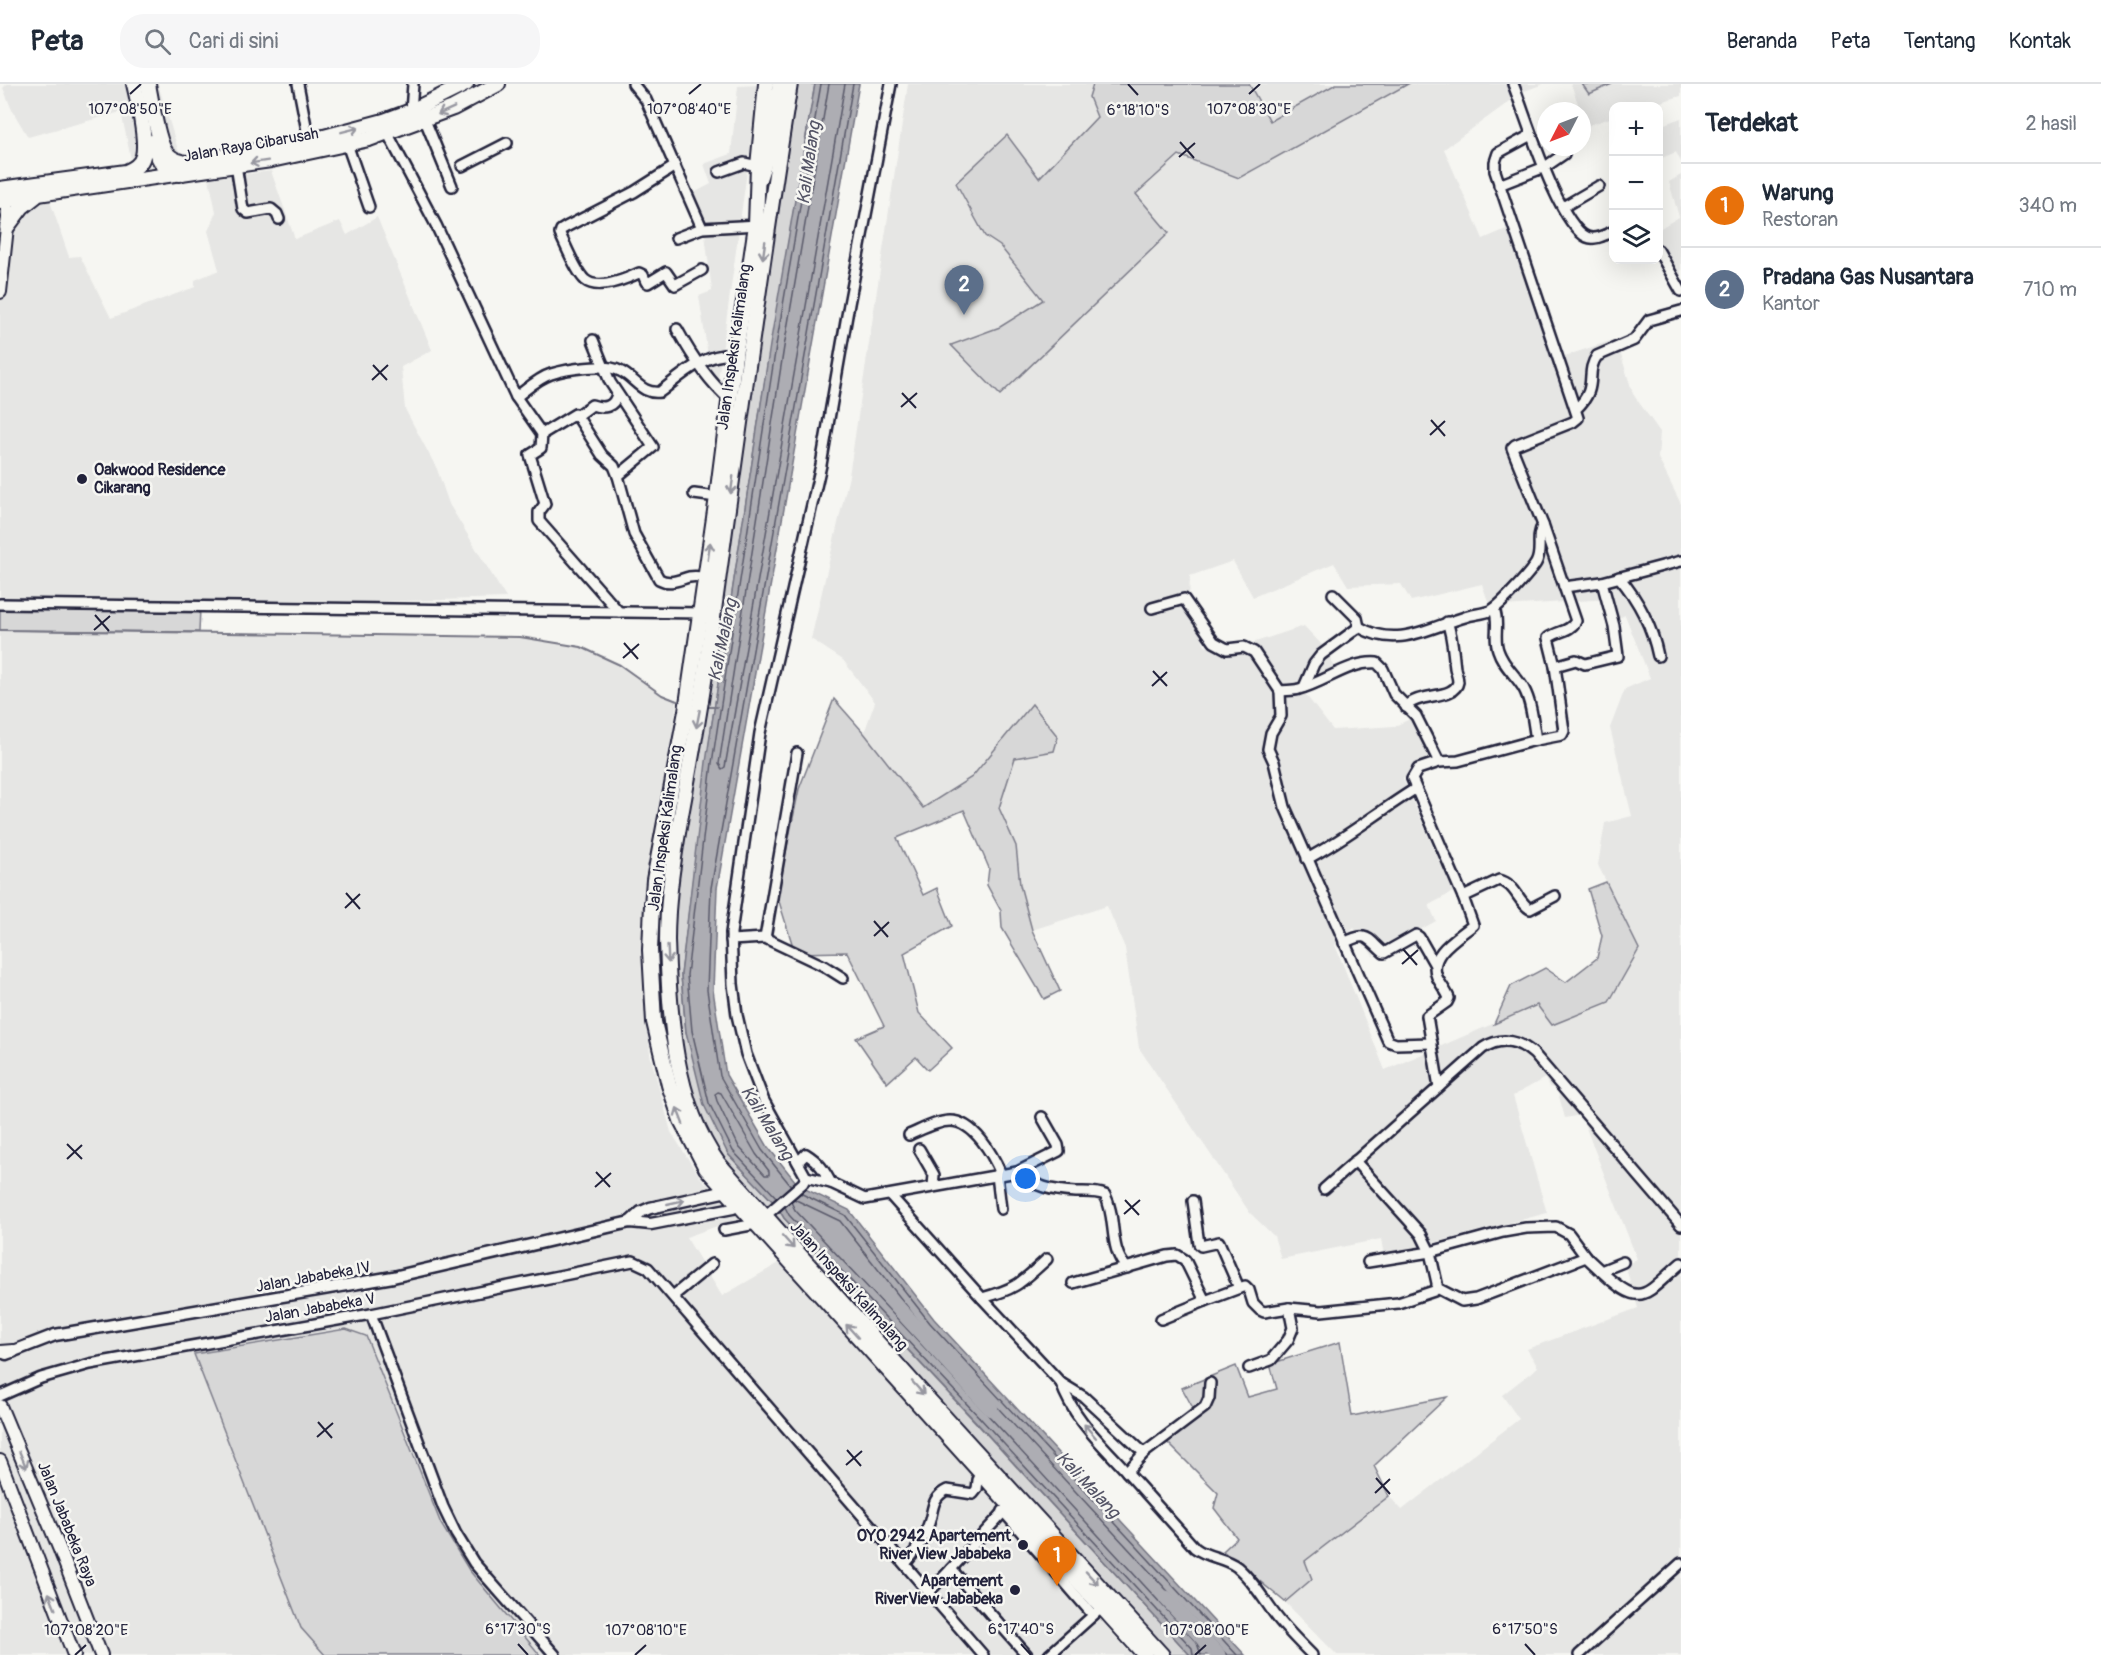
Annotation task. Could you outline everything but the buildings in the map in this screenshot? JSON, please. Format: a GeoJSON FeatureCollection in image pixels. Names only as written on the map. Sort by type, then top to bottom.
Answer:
{"type":"FeatureCollection","features":[{"type":"Feature","properties":{"kind":"main road"},"geometry":{"type":"LineString","coordinates":[[0,292],[5,220],[4,195],[132,170],[140,162],[144,153],[140,107],[134,84]]}},
{"type":"Feature","properties":{"kind":"main road","name":"Jalan Raya Cibarusah"},"geometry":{"type":"LineString","coordinates":[[148,84],[163,158],[190,163],[309,141],[384,122],[466,84]]}},
{"type":"Feature","properties":{"kind":"main road","name":"Jalan Raya Cibarusah"},"geometry":{"type":"LineString","coordinates":[[4,195],[38,194],[134,181],[306,154],[388,134],[453,108],[498,84]]}},
{"type":"Feature","properties":{"kind":"main road","name":"Jalan Inspeksi Kalimalang"},"geometry":{"type":"LineString","coordinates":[[762,226],[758,166],[766,84]]}},
{"type":"Feature","properties":{"kind":"main road"},"geometry":{"type":"LineString","coordinates":[[758,185],[768,153],[779,84]]}},
{"type":"Feature","properties":{"kind":"main road","name":"Jalan Inspeksi Kalimalang"},"geometry":{"type":"LineString","coordinates":[[790,84],[772,192],[762,226],[707,613],[654,880],[650,950],[654,1022],[669,1085],[690,1140],[703,1162],[718,1173],[745,1202],[1098,1611],[1145,1655]]}},
{"type":"Feature","properties":{"kind":"main road"},"geometry":{"type":"LineString","coordinates":[[140,107],[163,158],[172,172],[180,174]]}},
{"type":"Feature","properties":{"kind":"main road"},"geometry":{"type":"LineString","coordinates":[[768,153],[772,192]]}},
{"type":"Feature","properties":{"kind":"main road"},"geometry":{"type":"LineString","coordinates":[[134,181],[144,176],[163,158]]}},
{"type":"Feature","properties":{"kind":"main road"},"geometry":{"type":"LineString","coordinates":[[5,220],[38,194]]}},
{"type":"Feature","properties":{"kind":"main road","name":"Jalan Inspeksi Kalimalang"},"geometry":{"type":"LineString","coordinates":[[718,1173],[681,1077],[672,1015],[667,941],[674,859],[700,712],[707,613],[705,577],[720,524],[717,497],[730,447],[730,400],[742,356]]}},
{"type":"Feature","properties":{"kind":"main road"},"geometry":{"type":"LineString","coordinates":[[652,911],[668,912]]}},
{"type":"Feature","properties":{"kind":"main road","name":"Jalan Inspeksi Kalimalang"},"geometry":{"type":"LineString","coordinates":[[760,1220],[918,1388],[1162,1655]]}},
{"type":"Feature","properties":{"kind":"main road"},"geometry":{"type":"LineString","coordinates":[[0,1352],[13,1351]]}},
{"type":"Feature","properties":{"kind":"main road","name":"Jalan Jababeka Raya"},"geometry":{"type":"LineString","coordinates":[[0,1406],[101,1655]]}},
{"type":"Feature","properties":{"kind":"main road"},"geometry":{"type":"LineString","coordinates":[[0,1461],[74,1655]]}},
{"type":"Feature","properties":{"kind":"street"},"geometry":{"type":"LineString","coordinates":[[298,84],[309,141]]}},
{"type":"Feature","properties":{"kind":"street"},"geometry":{"type":"LineString","coordinates":[[411,111],[413,84]]}},
{"type":"Feature","properties":{"kind":"street"},"geometry":{"type":"LineString","coordinates":[[633,84],[646,100],[702,228]]}},
{"type":"Feature","properties":{"kind":"street"},"geometry":{"type":"LineString","coordinates":[[804,1181],[798,1162],[764,1101],[746,1054],[736,1005],[731,940],[760,733],[821,465],[891,84]]}},
{"type":"Feature","properties":{"kind":"street"},"geometry":{"type":"LineString","coordinates":[[1513,84],[1531,135],[1570,222],[1588,237],[1595,238],[1609,233]]}},
{"type":"Feature","properties":{"kind":"street"},"geometry":{"type":"LineString","coordinates":[[424,120],[452,186]]}},
{"type":"Feature","properties":{"kind":"street"},"geometry":{"type":"LineString","coordinates":[[388,134],[435,225],[516,398],[542,434],[541,448],[530,455],[545,504],[539,512],[539,521],[619,612]]}},
{"type":"Feature","properties":{"kind":"street"},"geometry":{"type":"LineString","coordinates":[[1435,965],[1443,950],[1473,925],[1412,779],[1418,770],[1439,762],[1458,761],[1536,740],[1560,736],[1564,731],[1556,666],[1548,638],[1568,630],[1576,621],[1543,525],[1512,448],[1578,418],[1496,178],[1495,162],[1498,153],[1531,135]]}},
{"type":"Feature","properties":{"kind":"street"},"geometry":{"type":"LineString","coordinates":[[462,166],[507,143]]}},
{"type":"Feature","properties":{"kind":"street"},"geometry":{"type":"LineString","coordinates":[[347,144],[369,207]]}},
{"type":"Feature","properties":{"kind":"street"},"geometry":{"type":"LineString","coordinates":[[1499,185],[1545,167],[1561,156]]}},
{"type":"Feature","properties":{"kind":"street"},"geometry":{"type":"LineString","coordinates":[[719,172],[744,163],[758,166]]}},
{"type":"Feature","properties":{"kind":"street"},"geometry":{"type":"LineString","coordinates":[[236,165],[245,212],[271,209],[279,219]]}},
{"type":"Feature","properties":{"kind":"street"},"geometry":{"type":"LineString","coordinates":[[675,166],[634,192],[566,227],[561,230],[560,234],[583,278],[592,284],[627,278],[639,273],[643,274],[648,283],[666,272],[675,285],[702,270]]}},
{"type":"Feature","properties":{"kind":"street"},"geometry":{"type":"LineString","coordinates":[[1563,207],[1599,186]]}},
{"type":"Feature","properties":{"kind":"street"},"geometry":{"type":"LineString","coordinates":[[676,238],[702,228],[762,226]]}},
{"type":"Feature","properties":{"kind":"street"},"geometry":{"type":"LineString","coordinates":[[1663,257],[1681,291]]}},
{"type":"Feature","properties":{"kind":"street"},"geometry":{"type":"LineString","coordinates":[[1576,409],[1590,392],[1592,365],[1597,356],[1635,339],[1649,320],[1681,311]]}},
{"type":"Feature","properties":{"kind":"street"},"geometry":{"type":"LineString","coordinates":[[677,329],[697,363],[720,392],[730,400]]}},
{"type":"Feature","properties":{"kind":"street"},"geometry":{"type":"LineString","coordinates":[[593,340],[602,366],[617,394],[653,447],[618,476]]}},
{"type":"Feature","properties":{"kind":"street"},"geometry":{"type":"LineString","coordinates":[[516,398],[550,374],[602,366],[620,370],[644,390],[656,393],[697,363],[722,355],[742,356]]}},
{"type":"Feature","properties":{"kind":"street"},"geometry":{"type":"LineString","coordinates":[[542,434],[571,416],[575,414],[577,416],[592,405],[602,408],[608,406],[615,400],[617,394]]}},
{"type":"Feature","properties":{"kind":"street"},"geometry":{"type":"LineString","coordinates":[[577,416],[602,455],[614,466],[634,534],[659,579],[667,582],[689,577],[705,577]]}},
{"type":"Feature","properties":{"kind":"street"},"geometry":{"type":"LineString","coordinates":[[694,494],[717,497]]}},
{"type":"Feature","properties":{"kind":"street"},"geometry":{"type":"LineString","coordinates":[[1359,627],[1377,636],[1392,637],[1436,628],[1448,622],[1494,609],[1536,563],[1540,556],[1539,531],[1543,525]]}},
{"type":"Feature","properties":{"kind":"street"},"geometry":{"type":"LineString","coordinates":[[1564,586],[1602,582],[1681,561]]}},
{"type":"Feature","properties":{"kind":"street"},"geometry":{"type":"LineString","coordinates":[[1619,578],[1636,598],[1649,622],[1659,656]]}},
{"type":"Feature","properties":{"kind":"street"},"geometry":{"type":"LineString","coordinates":[[1556,666],[1576,660],[1586,664],[1618,656],[1614,626],[1602,582]]}},
{"type":"Feature","properties":{"kind":"street"},"geometry":{"type":"LineString","coordinates":[[1333,594],[1357,618],[1359,627]]}},
{"type":"Feature","properties":{"kind":"street"},"geometry":{"type":"LineString","coordinates":[[1152,608],[1184,599],[1214,642],[1227,649],[1244,647],[1254,652],[1280,691],[1281,716],[1272,733],[1268,749],[1274,762],[1285,807],[1307,859],[1388,1041],[1396,1044],[1432,1043]]}},
{"type":"Feature","properties":{"kind":"street"},"geometry":{"type":"LineString","coordinates":[[0,604],[707,613]]}},
{"type":"Feature","properties":{"kind":"street"},"geometry":{"type":"LineString","coordinates":[[1494,609],[1497,618],[1498,651],[1502,661],[1525,690],[1536,740]]}},
{"type":"Feature","properties":{"kind":"street"},"geometry":{"type":"LineString","coordinates":[[1406,707],[1414,699],[1446,693],[1454,689],[1457,684],[1456,657],[1448,622]]}},
{"type":"Feature","properties":{"kind":"street"},"geometry":{"type":"LineString","coordinates":[[1304,687],[1314,664],[1321,655],[1359,627]]}},
{"type":"Feature","properties":{"kind":"street"},"geometry":{"type":"LineString","coordinates":[[1280,691],[1304,687],[1356,665],[1367,662],[1377,663],[1383,669],[1394,694],[1416,716],[1439,762]]}},
{"type":"Feature","properties":{"kind":"street"},"geometry":{"type":"LineString","coordinates":[[765,938],[797,753]]}},
{"type":"Feature","properties":{"kind":"street"},"geometry":{"type":"LineString","coordinates":[[1307,859],[1334,845],[1382,809],[1415,789]]}},
{"type":"Feature","properties":{"kind":"street"},"geometry":{"type":"LineString","coordinates":[[1463,897],[1499,880],[1508,883],[1530,909],[1555,896]]}},
{"type":"Feature","properties":{"kind":"street"},"geometry":{"type":"LineString","coordinates":[[1344,943],[1353,938],[1363,937],[1374,942],[1384,953],[1416,935],[1419,937],[1435,965],[1437,977],[1449,998],[1448,1002],[1427,1016],[1439,1087]]}},
{"type":"Feature","properties":{"kind":"street"},"geometry":{"type":"LineString","coordinates":[[731,940],[765,938],[824,966],[843,978]]}},
{"type":"Feature","properties":{"kind":"street"},"geometry":{"type":"LineString","coordinates":[[1324,1189],[1483,1048],[1492,1042],[1503,1040],[1525,1046],[1681,1224]]}},
{"type":"Feature","properties":{"kind":"street"},"geometry":{"type":"LineString","coordinates":[[724,1230],[760,1220],[804,1181],[831,1184],[865,1199],[1017,1172],[1059,1150],[1042,1117]]}},
{"type":"Feature","properties":{"kind":"street"},"geometry":{"type":"LineString","coordinates":[[909,1135],[947,1121],[961,1123],[982,1141],[992,1155],[999,1174],[1001,1209]]}},
{"type":"Feature","properties":{"kind":"street"},"geometry":{"type":"LineString","coordinates":[[919,1149],[934,1175],[933,1186]]}},
{"type":"Feature","properties":{"kind":"street"},"geometry":{"type":"LineString","coordinates":[[798,1162],[806,1154],[821,1166],[831,1184]]}},
{"type":"Feature","properties":{"kind":"street"},"geometry":{"type":"LineString","coordinates":[[1356,1161],[1421,1234],[1430,1252],[1437,1288]]}},
{"type":"Feature","properties":{"kind":"street"},"geometry":{"type":"LineString","coordinates":[[1017,1172],[1044,1188],[1095,1192],[1105,1195],[1118,1255],[1127,1268]]}},
{"type":"Feature","properties":{"kind":"street","name":"Jalan Jababeka IV"},"geometry":{"type":"LineString","coordinates":[[630,1222],[640,1212],[650,1208],[731,1187]]}},
{"type":"Feature","properties":{"kind":"street"},"geometry":{"type":"LineString","coordinates":[[890,1195],[981,1298],[1061,1383],[1084,1397],[1144,1453]]}},
{"type":"Feature","properties":{"kind":"street"},"geometry":{"type":"LineString","coordinates":[[1193,1201],[1199,1245],[1219,1242],[1239,1288]]}},
{"type":"Feature","properties":{"kind":"street","name":"Jalan Jababeka IV"},"geometry":{"type":"LineString","coordinates":[[0,1357],[55,1335],[393,1278],[630,1222],[651,1224],[745,1202]]}},
{"type":"Feature","properties":{"kind":"street"},"geometry":{"type":"LineString","coordinates":[[1368,1262],[1430,1252],[1503,1232],[1526,1228],[1556,1227],[1569,1234],[1586,1257],[1626,1293],[1642,1294],[1681,1263]]}},
{"type":"Feature","properties":{"kind":"street"},"geometry":{"type":"LineString","coordinates":[[1072,1283],[1167,1256],[1181,1256],[1205,1301]]}},
{"type":"Feature","properties":{"kind":"street"},"geometry":{"type":"LineString","coordinates":[[1437,1288],[1462,1300],[1476,1299],[1586,1257]]}},
{"type":"Feature","properties":{"kind":"street"},"geometry":{"type":"LineString","coordinates":[[981,1298],[1006,1292],[1018,1285],[1047,1259]]}},
{"type":"Feature","properties":{"kind":"street","name":"Jalan Jababeka V"},"geometry":{"type":"LineString","coordinates":[[0,1396],[41,1378],[90,1364],[371,1314],[628,1262],[639,1263],[648,1268],[673,1296]]}},
{"type":"Feature","properties":{"kind":"street"},"geometry":{"type":"LineString","coordinates":[[1601,1271],[1623,1262]]}},
{"type":"Feature","properties":{"kind":"street"},"geometry":{"type":"LineString","coordinates":[[712,1264],[673,1296],[983,1655]]}},
{"type":"Feature","properties":{"kind":"street"},"geometry":{"type":"LineString","coordinates":[[1161,1319],[1245,1286],[1248,1288],[1253,1303],[1264,1312],[1289,1308],[1320,1311],[1398,1303],[1437,1288]]}},
{"type":"Feature","properties":{"kind":"street"},"geometry":{"type":"LineString","coordinates":[[1249,1368],[1272,1360],[1288,1340],[1293,1328],[1289,1308]]}},
{"type":"Feature","properties":{"kind":"street"},"geometry":{"type":"LineString","coordinates":[[371,1314],[443,1507],[456,1534],[474,1563],[555,1655]]}},
{"type":"Feature","properties":{"kind":"street"},"geometry":{"type":"LineString","coordinates":[[1061,1383],[1073,1411],[1195,1548],[1204,1555],[1224,1559],[1245,1575],[1279,1620],[1312,1655]]}},
{"type":"Feature","properties":{"kind":"street"},"geometry":{"type":"LineString","coordinates":[[1127,1472],[1144,1453],[1205,1407],[1209,1398],[1210,1383]]}},
{"type":"Feature","properties":{"kind":"street"},"geometry":{"type":"LineString","coordinates":[[905,1564],[923,1538],[933,1502],[938,1495],[947,1490],[973,1494],[977,1489],[978,1480],[983,1476]]}},
{"type":"Feature","properties":{"kind":"street"},"geometry":{"type":"LineString","coordinates":[[929,1592],[1007,1508]]}},
{"type":"Feature","properties":{"kind":"street"},"geometry":{"type":"LineString","coordinates":[[1579,1655],[1681,1563]]}},
{"type":"Feature","properties":{"kind":"street"},"geometry":{"type":"LineString","coordinates":[[951,1569],[1027,1655]]}},
{"type":"Feature","properties":{"kind":"street"},"geometry":{"type":"LineString","coordinates":[[1049,1655],[1098,1611]]}},
{"type":"Feature","properties":{"kind":"shaded area"},"geometry":{"type":"Polygon","coordinates":[[[7,84],[158,84],[179,153],[131,159],[121,112],[28,137],[12,110],[3,88],[7,84]]]}},
{"type":"Feature","properties":{"kind":"shaded area"},"geometry":{"type":"Polygon","coordinates":[[[790,84],[815,84],[761,404],[711,730],[681,975],[686,1032],[728,1154],[777,1206],[784,1218],[1190,1655],[1162,1655],[722,1168],[681,1077],[667,941],[790,84]]]}},
{"type":"Feature","properties":{"kind":"shaded area"},"geometry":{"type":"Polygon","coordinates":[[[908,84],[1544,84],[1524,91],[1444,149],[1483,239],[1511,227],[1562,357],[1616,339],[1633,394],[1660,432],[1658,458],[1681,504],[1681,1655],[1337,1655],[1285,1602],[1312,1580],[1305,1561],[1389,1496],[1402,1510],[1519,1419],[1502,1395],[1538,1367],[1527,1349],[1638,1308],[1625,1265],[1637,1259],[1581,1115],[1565,1118],[1557,1089],[1549,1087],[1545,1078],[1513,1096],[1547,1213],[1384,1256],[1381,1239],[1281,1259],[1274,1236],[1250,1213],[1139,1048],[1125,948],[1107,906],[1032,930],[1020,885],[1016,846],[999,808],[1015,758],[1054,751],[1058,737],[1031,704],[972,777],[923,808],[864,733],[875,702],[843,660],[811,639],[849,476],[908,84]],[[1233,561],[1190,576],[1189,603],[1205,646],[1228,651],[1304,626],[1324,647],[1335,667],[1299,686],[1333,730],[1395,726],[1412,718],[1436,764],[1403,779],[1453,892],[1429,905],[1436,921],[1373,956],[1354,928],[1335,945],[1385,1070],[1537,1005],[1639,949],[1598,865],[1605,823],[1632,816],[1610,728],[1625,689],[1650,678],[1625,615],[1611,622],[1607,599],[1490,607],[1482,584],[1411,601],[1401,584],[1348,586],[1334,563],[1253,597],[1233,561]]]}},
{"type":"Feature","properties":{"kind":"shaded area"},"geometry":{"type":"Polygon","coordinates":[[[1093,84],[1249,84],[1270,121],[1336,84],[1408,84],[1239,178],[1179,155],[1136,194],[1169,233],[1000,395],[951,345],[1000,327],[1043,300],[1000,246],[985,236],[956,183],[1007,135],[1039,178],[1097,117],[1089,97],[1093,84]]]}},
{"type":"Feature","properties":{"kind":"shaded area"},"geometry":{"type":"Polygon","coordinates":[[[1571,84],[1681,84],[1681,96],[1661,102],[1609,102],[1609,118],[1591,124],[1591,102],[1577,102],[1571,84]]]}},
{"type":"Feature","properties":{"kind":"shaded area"},"geometry":{"type":"Polygon","coordinates":[[[1582,84],[1612,84],[1589,94],[1582,84]]]}},
{"type":"Feature","properties":{"kind":"shaded area"},"geometry":{"type":"Polygon","coordinates":[[[759,85],[715,402],[699,296],[712,291],[704,226],[688,196],[711,184],[704,164],[731,154],[738,86],[759,85]]]}},
{"type":"Feature","properties":{"kind":"shaded area"},"geometry":{"type":"Polygon","coordinates":[[[1681,118],[1681,162],[1676,152],[1663,157],[1663,125],[1681,118]]]}},
{"type":"Feature","properties":{"kind":"shaded area"},"geometry":{"type":"Polygon","coordinates":[[[271,171],[295,239],[340,221],[347,235],[377,217],[432,350],[401,367],[405,409],[437,469],[449,504],[506,598],[201,607],[199,632],[520,637],[581,647],[620,665],[662,695],[677,701],[643,935],[650,1054],[671,1132],[699,1176],[740,1218],[686,1237],[722,1296],[781,1262],[1132,1655],[0,1655],[0,208],[50,201],[69,257],[80,256],[111,318],[195,287],[195,280],[219,270],[208,231],[216,212],[209,178],[271,171]]]}},
{"type":"Feature","properties":{"kind":"shaded area"},"geometry":{"type":"Polygon","coordinates":[[[1681,175],[1681,280],[1663,250],[1663,227],[1679,217],[1669,182],[1681,175]]]}},
{"type":"Feature","properties":{"kind":"shaded area"},"geometry":{"type":"Polygon","coordinates":[[[0,604],[200,607],[199,632],[0,630],[0,604]]]}},
{"type":"Feature","properties":{"kind":"shaded area"},"geometry":{"type":"Polygon","coordinates":[[[834,699],[923,808],[972,777],[1032,704],[1058,737],[1054,751],[1015,758],[999,808],[1016,846],[1020,885],[1032,930],[1060,991],[1044,999],[1002,928],[1001,911],[987,885],[989,868],[964,810],[897,838],[923,895],[937,888],[952,926],[904,953],[919,1013],[952,1048],[928,1070],[916,1057],[887,1083],[856,1038],[884,1026],[847,952],[795,953],[777,895],[799,789],[834,699]]]}},
{"type":"Feature","properties":{"kind":"shaded area"},"geometry":{"type":"Polygon","coordinates":[[[1606,882],[1639,949],[1609,1002],[1552,1025],[1537,1005],[1494,1024],[1511,986],[1545,968],[1566,982],[1597,958],[1602,936],[1588,889],[1606,882]]]}},
{"type":"Feature","properties":{"kind":"shaded area"},"geometry":{"type":"Polygon","coordinates":[[[346,1329],[366,1336],[441,1524],[469,1570],[540,1655],[325,1655],[301,1628],[194,1354],[346,1329]]]}},
{"type":"Feature","properties":{"kind":"shaded area"},"geometry":{"type":"Polygon","coordinates":[[[1340,1342],[1352,1416],[1447,1397],[1374,1466],[1389,1496],[1305,1561],[1312,1579],[1285,1602],[1223,1551],[1237,1538],[1214,1508],[1218,1493],[1167,1442],[1199,1419],[1182,1388],[1236,1366],[1248,1397],[1277,1389],[1270,1364],[1340,1342]]]}},
{"type":"Feature","properties":{"kind":"water"},"geometry":{"type":"Polygon","coordinates":[[[815,84],[859,84],[717,888],[713,990],[726,1075],[768,1147],[799,1186],[849,1210],[934,1319],[1245,1655],[1190,1655],[977,1423],[784,1218],[777,1206],[728,1154],[704,1105],[686,1032],[681,975],[706,762],[770,345],[815,84]]]}},
{"type":"Feature","properties":{"kind":"waterway"},"geometry":{"type":"LineString","coordinates":[[0,630],[520,637],[581,647],[620,665],[662,695],[677,701]]}},
{"type":"Feature","properties":{"kind":"waterway"},"geometry":{"type":"LineString","coordinates":[[708,707],[717,707]]}},
{"type":"Feature","properties":{"kind":"waterway","name":"Kali Malang"},"geometry":{"type":"LineString","coordinates":[[857,1263],[991,1409]]}},
{"type":"Feature","properties":{"kind":"waterway","name":"Kali Malang"},"geometry":{"type":"LineString","coordinates":[[1166,1598],[1218,1655]]}},
{"type":"Feature","properties":{"kind":"place","name":"Pradana Gas Nusantara"},"geometry":{"type":"Point","coordinates":[964,315]}},
{"type":"Feature","properties":{"kind":"place","name":"Oakwood Residence Cikarang"},"geometry":{"type":"Point","coordinates":[82,479]}},
{"type":"Feature","properties":{"kind":"place","name":"OYO 2942 Apartement River View Jababeka"},"geometry":{"type":"Point","coordinates":[1023,1545]}},
{"type":"Feature","properties":{"kind":"place","name":"Warung"},"geometry":{"type":"Point","coordinates":[1057,1586]}},
{"type":"Feature","properties":{"kind":"place","name":"Apartement RiverView Jababeka"},"geometry":{"type":"Point","coordinates":[1015,1590]}}]}
